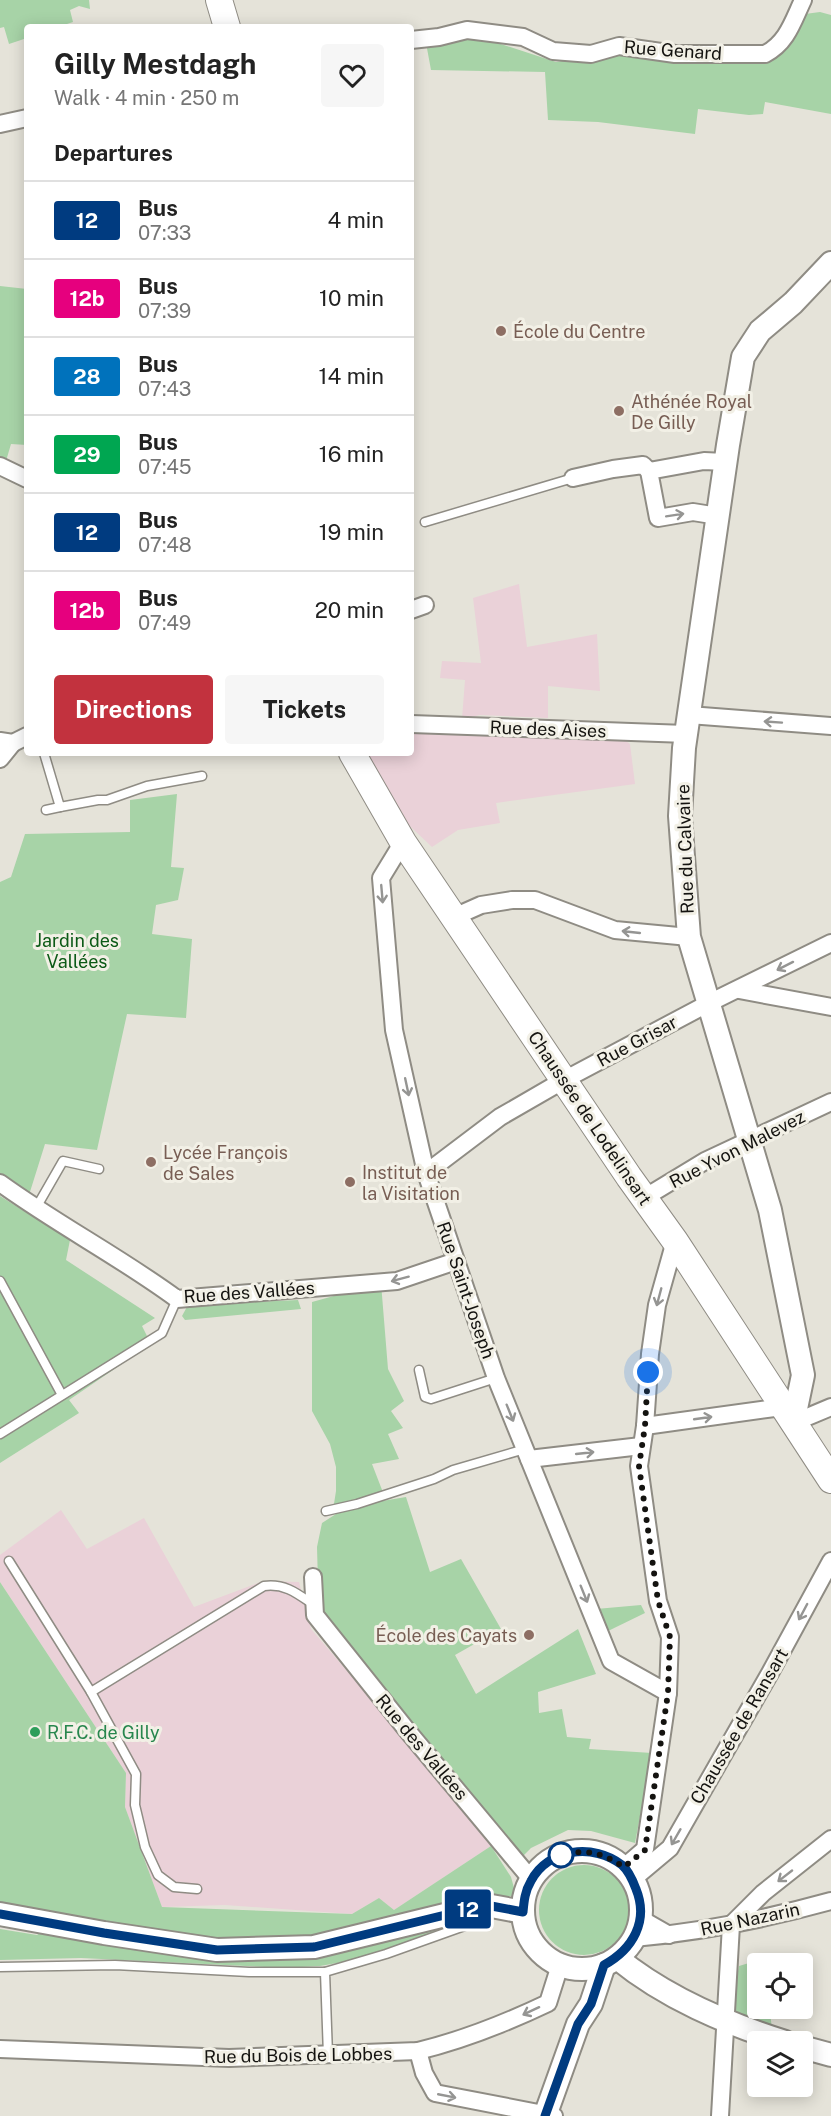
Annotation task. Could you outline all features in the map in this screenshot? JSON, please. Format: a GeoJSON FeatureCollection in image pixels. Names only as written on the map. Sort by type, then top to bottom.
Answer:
{"type":"FeatureCollection","features":[{"type":"Feature","properties":{"kind":"main road"},"geometry":{"type":"LineString","coordinates":[[219,0],[226,24]]}},
{"type":"Feature","properties":{"kind":"main road","name":"Rue du Calvaire"},"geometry":{"type":"LineString","coordinates":[[788,1415],[803,1375],[770,1210],[689,937],[681,816],[687,724],[725,462],[743,357],[760,331],[793,303],[831,263]]}},
{"type":"Feature","properties":{"kind":"main road","name":"Chaussée de Lodelinsart"},"geometry":{"type":"LineString","coordinates":[[354,756],[403,842],[675,1241],[831,1480]]}},
{"type":"Feature","properties":{"kind":"main road"},"geometry":{"type":"LineString","coordinates":[[578,2024],[591,2004],[610,1961],[637,1928],[640,1898],[628,1873],[596,1852],[577,1851],[559,1855],[543,1865],[531,1879],[525,1895],[523,1912],[526,1929],[534,1945],[547,1958],[568,1968],[610,1961],[700,2010],[755,2031]]}},
{"type":"Feature","properties":{"kind":"main road"},"geometry":{"type":"LineString","coordinates":[[0,1914],[217,1950],[314,1947],[486,1905],[523,1912]]}},
{"type":"Feature","properties":{"kind":"main road"},"geometry":{"type":"LineString","coordinates":[[548,2115],[578,2024],[581,1996],[568,1968]]}},
{"type":"Feature","properties":{"kind":"main road"},"geometry":{"type":"LineString","coordinates":[[813,2050],[831,2055]]}},
{"type":"Feature","properties":{"kind":"street","name":"Rue Genard"},"geometry":{"type":"LineString","coordinates":[[414,40],[439,37],[467,30],[522,38],[553,51],[591,54],[618,46],[675,54],[765,54],[776,48],[789,33],[803,0]]}},
{"type":"Feature","properties":{"kind":"street"},"geometry":{"type":"LineString","coordinates":[[0,124],[24,119]]}},
{"type":"Feature","properties":{"kind":"street"},"geometry":{"type":"LineString","coordinates":[[649,471],[704,461],[725,462]]}},
{"type":"Feature","properties":{"kind":"street"},"geometry":{"type":"LineString","coordinates":[[573,478],[643,465],[649,471],[657,518],[693,512],[718,516]]}},
{"type":"Feature","properties":{"kind":"street"},"geometry":{"type":"LineString","coordinates":[[0,466],[24,478]]}},
{"type":"Feature","properties":{"kind":"street","name":"Rue des Aises"},"geometry":{"type":"LineString","coordinates":[[414,724],[831,726]]}},
{"type":"Feature","properties":{"kind":"street"},"geometry":{"type":"LineString","coordinates":[[0,759],[13,740]]}},
{"type":"Feature","properties":{"kind":"street","name":"Rue Saint-Joseph"},"geometry":{"type":"LineString","coordinates":[[403,842],[381,878],[394,1030],[426,1173],[496,1378],[611,1661],[668,1693]]}},
{"type":"Feature","properties":{"kind":"street"},"geometry":{"type":"LineString","coordinates":[[454,917],[481,905],[512,900],[535,900],[615,930],[689,937]]}},
{"type":"Feature","properties":{"kind":"street","name":"Rue Grisar"},"geometry":{"type":"LineString","coordinates":[[426,1173],[500,1118],[564,1080],[710,1003],[831,943]]}},
{"type":"Feature","properties":{"kind":"street"},"geometry":{"type":"LineString","coordinates":[[739,990],[831,1007]]}},
{"type":"Feature","properties":{"kind":"street","name":"Rue Yvon Malevez"},"geometry":{"type":"LineString","coordinates":[[644,1198],[705,1161],[831,1102]]}},
{"type":"Feature","properties":{"kind":"street","name":"Rue des Vallées"},"geometry":{"type":"LineString","coordinates":[[0,1184],[147,1277],[177,1299],[397,1281],[456,1261]]}},
{"type":"Feature","properties":{"kind":"street"},"geometry":{"type":"LineString","coordinates":[[628,1873],[645,1850],[668,1693],[670,1637],[658,1601],[639,1466],[657,1305],[675,1241]]}},
{"type":"Feature","properties":{"kind":"street"},"geometry":{"type":"LineString","coordinates":[[645,1426],[788,1415],[831,1407]]}},
{"type":"Feature","properties":{"kind":"street"},"geometry":{"type":"LineString","coordinates":[[527,1454],[641,1446]]}},
{"type":"Feature","properties":{"kind":"street","name":"Chaussée de Ransart"},"geometry":{"type":"LineString","coordinates":[[628,1873],[670,1848],[831,1561]]}},
{"type":"Feature","properties":{"kind":"street","name":"Rue des Vallées"},"geometry":{"type":"LineString","coordinates":[[313,1577],[315,1616],[531,1879]]}},
{"type":"Feature","properties":{"kind":"street"},"geometry":{"type":"LineString","coordinates":[[720,2116],[730,1925],[763,1893],[831,1839]]}},
{"type":"Feature","properties":{"kind":"street","name":"Rue Nazarin"},"geometry":{"type":"LineString","coordinates":[[637,1928],[669,1935],[778,1916],[831,1901]]}},
{"type":"Feature","properties":{"kind":"street","name":"Rue du Bois de Lobbes"},"geometry":{"type":"LineString","coordinates":[[0,2049],[229,2058],[418,2051],[475,2034],[548,2003],[568,1968]]}},
{"type":"Feature","properties":{"kind":"street"},"geometry":{"type":"LineString","coordinates":[[418,2051],[424,2073],[435,2093],[548,2115]]}},
{"type":"Feature","properties":{"kind":"lane"},"geometry":{"type":"LineString","coordinates":[[425,522],[573,478]]}},
{"type":"Feature","properties":{"kind":"lane"},"geometry":{"type":"LineString","coordinates":[[45,756],[60,807]]}},
{"type":"Feature","properties":{"kind":"lane"},"geometry":{"type":"LineString","coordinates":[[45,810],[107,800],[147,786],[202,777]]}},
{"type":"Feature","properties":{"kind":"lane"},"geometry":{"type":"LineString","coordinates":[[35,1208],[63,1161],[99,1169]]}},
{"type":"Feature","properties":{"kind":"lane"},"geometry":{"type":"LineString","coordinates":[[0,1281],[62,1395]]}},
{"type":"Feature","properties":{"kind":"lane"},"geometry":{"type":"LineString","coordinates":[[0,1434],[162,1333],[177,1299]]}},
{"type":"Feature","properties":{"kind":"lane"},"geometry":{"type":"LineString","coordinates":[[419,1370],[425,1397],[431,1399],[496,1378]]}},
{"type":"Feature","properties":{"kind":"lane"},"geometry":{"type":"LineString","coordinates":[[326,1511],[357,1504],[434,1479],[453,1470],[527,1454]]}},
{"type":"Feature","properties":{"kind":"lane"},"geometry":{"type":"LineString","coordinates":[[9,1561],[91,1692],[136,1774],[135,1805],[145,1847],[158,1875],[174,1887],[197,1888]]}},
{"type":"Feature","properties":{"kind":"lane"},"geometry":{"type":"LineString","coordinates":[[91,1692],[264,1586],[277,1584],[291,1589],[315,1606]]}},
{"type":"Feature","properties":{"kind":"lane"},"geometry":{"type":"LineString","coordinates":[[0,1966],[115,1965],[249,1972],[325,1972],[386,1954],[470,1924]]}},
{"type":"Feature","properties":{"kind":"lane"},"geometry":{"type":"LineString","coordinates":[[325,1972],[328,2056]]}},
{"type":"Feature","properties":{"kind":"shaded area"},"geometry":{"type":"Polygon","coordinates":[[[519,584],[527,647],[597,634],[600,691],[548,686],[548,718],[480,715],[462,719],[465,680],[440,678],[442,661],[481,663],[473,598],[519,584]]]}},
{"type":"Feature","properties":{"kind":"shaded area"},"geometry":{"type":"Polygon","coordinates":[[[414,727],[625,740],[630,744],[635,784],[496,803],[500,823],[458,830],[432,847],[396,813],[359,756],[414,756],[414,727]]]}},
{"type":"Feature","properties":{"kind":"shaded area"},"geometry":{"type":"Polygon","coordinates":[[[61,1510],[87,1549],[144,1518],[194,1607],[263,1581],[299,1582],[311,1629],[421,1757],[491,1846],[394,1910],[379,1898],[352,1914],[225,1905],[162,1907],[125,1807],[126,1773],[0,1582],[0,1555],[61,1510]]]}},
{"type":"Feature","properties":{"kind":"green space"},"geometry":{"type":"Polygon","coordinates":[[[0,0],[89,0],[90,9],[79,6],[70,10],[73,22],[24,24],[24,39],[9,44],[4,27],[0,28],[0,0]]]}},
{"type":"Feature","properties":{"kind":"green space"},"geometry":{"type":"Polygon","coordinates":[[[820,12],[831,15],[831,114],[765,102],[763,114],[749,115],[698,109],[695,134],[598,122],[548,120],[545,72],[431,70],[426,43],[470,34],[556,62],[605,54],[772,50],[805,14],[820,12]]]}},
{"type":"Feature","properties":{"kind":"green space"},"geometry":{"type":"Polygon","coordinates":[[[0,286],[24,289],[24,445],[11,444],[6,461],[0,458],[0,286]]]}},
{"type":"Feature","properties":{"kind":"green space","name":"Jardin des Vallées"},"geometry":{"type":"Polygon","coordinates":[[[177,794],[171,867],[184,868],[178,900],[156,905],[152,934],[192,939],[186,1018],[127,1014],[97,1150],[45,1144],[29,1195],[0,1176],[0,882],[11,877],[25,834],[130,832],[130,800],[177,794]]]}},
{"type":"Feature","properties":{"kind":"green space"},"geometry":{"type":"Polygon","coordinates":[[[0,1196],[70,1240],[66,1260],[155,1318],[142,1326],[151,1344],[69,1400],[79,1413],[0,1463],[0,1196]]]}},
{"type":"Feature","properties":{"kind":"green space"},"geometry":{"type":"Polygon","coordinates":[[[381,1283],[388,1369],[404,1401],[391,1411],[403,1428],[388,1434],[399,1459],[372,1464],[384,1495],[376,1502],[406,1497],[430,1572],[461,1559],[501,1629],[455,1655],[476,1694],[578,1629],[596,1674],[538,1692],[539,1713],[562,1709],[567,1737],[591,1739],[589,1749],[652,1753],[635,1843],[591,1831],[568,1830],[531,1848],[520,1859],[319,1620],[317,1547],[322,1523],[336,1514],[333,1510],[336,1467],[330,1444],[312,1411],[312,1302],[381,1283]]]}},
{"type":"Feature","properties":{"kind":"green space"},"geometry":{"type":"Polygon","coordinates":[[[298,1300],[301,1309],[185,1320],[182,1316],[188,1305],[298,1300]]]}},
{"type":"Feature","properties":{"kind":"green space"},"geometry":{"type":"Polygon","coordinates":[[[0,1582],[126,1773],[125,1807],[162,1907],[352,1914],[379,1898],[394,1910],[491,1846],[511,1877],[516,1895],[428,1911],[334,1937],[232,1950],[0,1907],[0,1582]]]}},
{"type":"Feature","properties":{"kind":"green space"},"geometry":{"type":"Polygon","coordinates":[[[641,1605],[645,1613],[606,1632],[596,1609],[641,1605]]]}},
{"type":"Feature","properties":{"kind":"green space"},"geometry":{"type":"Polygon","coordinates":[[[584,1865],[601,1868],[616,1878],[626,1893],[629,1910],[626,1927],[616,1942],[601,1952],[584,1955],[567,1952],[552,1942],[542,1927],[539,1910],[542,1893],[552,1878],[567,1868],[584,1865]]]}},
{"type":"Feature","properties":{"kind":"green space"},"geometry":{"type":"Polygon","coordinates":[[[495,1915],[489,1922],[470,1924],[354,1960],[320,1966],[285,1968],[81,1958],[0,1960],[0,1929],[37,1935],[44,1930],[264,1959],[302,1959],[333,1953],[462,1917],[495,1915]]]}},
{"type":"Feature","properties":{"kind":"green space"},"geometry":{"type":"Polygon","coordinates":[[[747,1964],[747,2019],[771,2019],[772,2030],[730,2012],[739,1966],[747,1964]]]}},
{"type":"Feature","properties":{"kind":"bus line","name":"12"},"geometry":{"type":"LineString","coordinates":[[0,1914],[217,1950],[314,1947],[486,1905],[523,1912],[525,1895],[531,1879],[543,1865],[559,1855],[577,1851],[596,1852],[624,1867],[633,1879],[640,1898],[641,1918],[634,1938],[627,1949],[604,1965],[591,2004],[578,2024],[545,2116]]}},
{"type":"Feature","properties":{"kind":"place","name":"École du Centre"},"geometry":{"type":"Point","coordinates":[501,331]}},
{"type":"Feature","properties":{"kind":"place","name":"Athénée Royal De Gilly"},"geometry":{"type":"Point","coordinates":[619,411]}},
{"type":"Feature","properties":{"kind":"place","name":"Lycée François de Sales"},"geometry":{"type":"Point","coordinates":[151,1162]}},
{"type":"Feature","properties":{"kind":"place","name":"Institut de la Visitation"},"geometry":{"type":"Point","coordinates":[350,1182]}},
{"type":"Feature","properties":{"kind":"place","name":"École des Cayats"},"geometry":{"type":"Point","coordinates":[529,1635]}},
{"type":"Feature","properties":{"kind":"place","name":"R.F.C. de Gilly"},"geometry":{"type":"Point","coordinates":[35,1732]}},
{"type":"Feature","properties":{"kind":"route"},"geometry":{"type":"LineString","coordinates":[[561,1855],[559,1855],[577,1851],[596,1852],[624,1867],[645,1850],[668,1693],[670,1637],[658,1601],[639,1466],[645,1426],[648,1372]]}}]}
